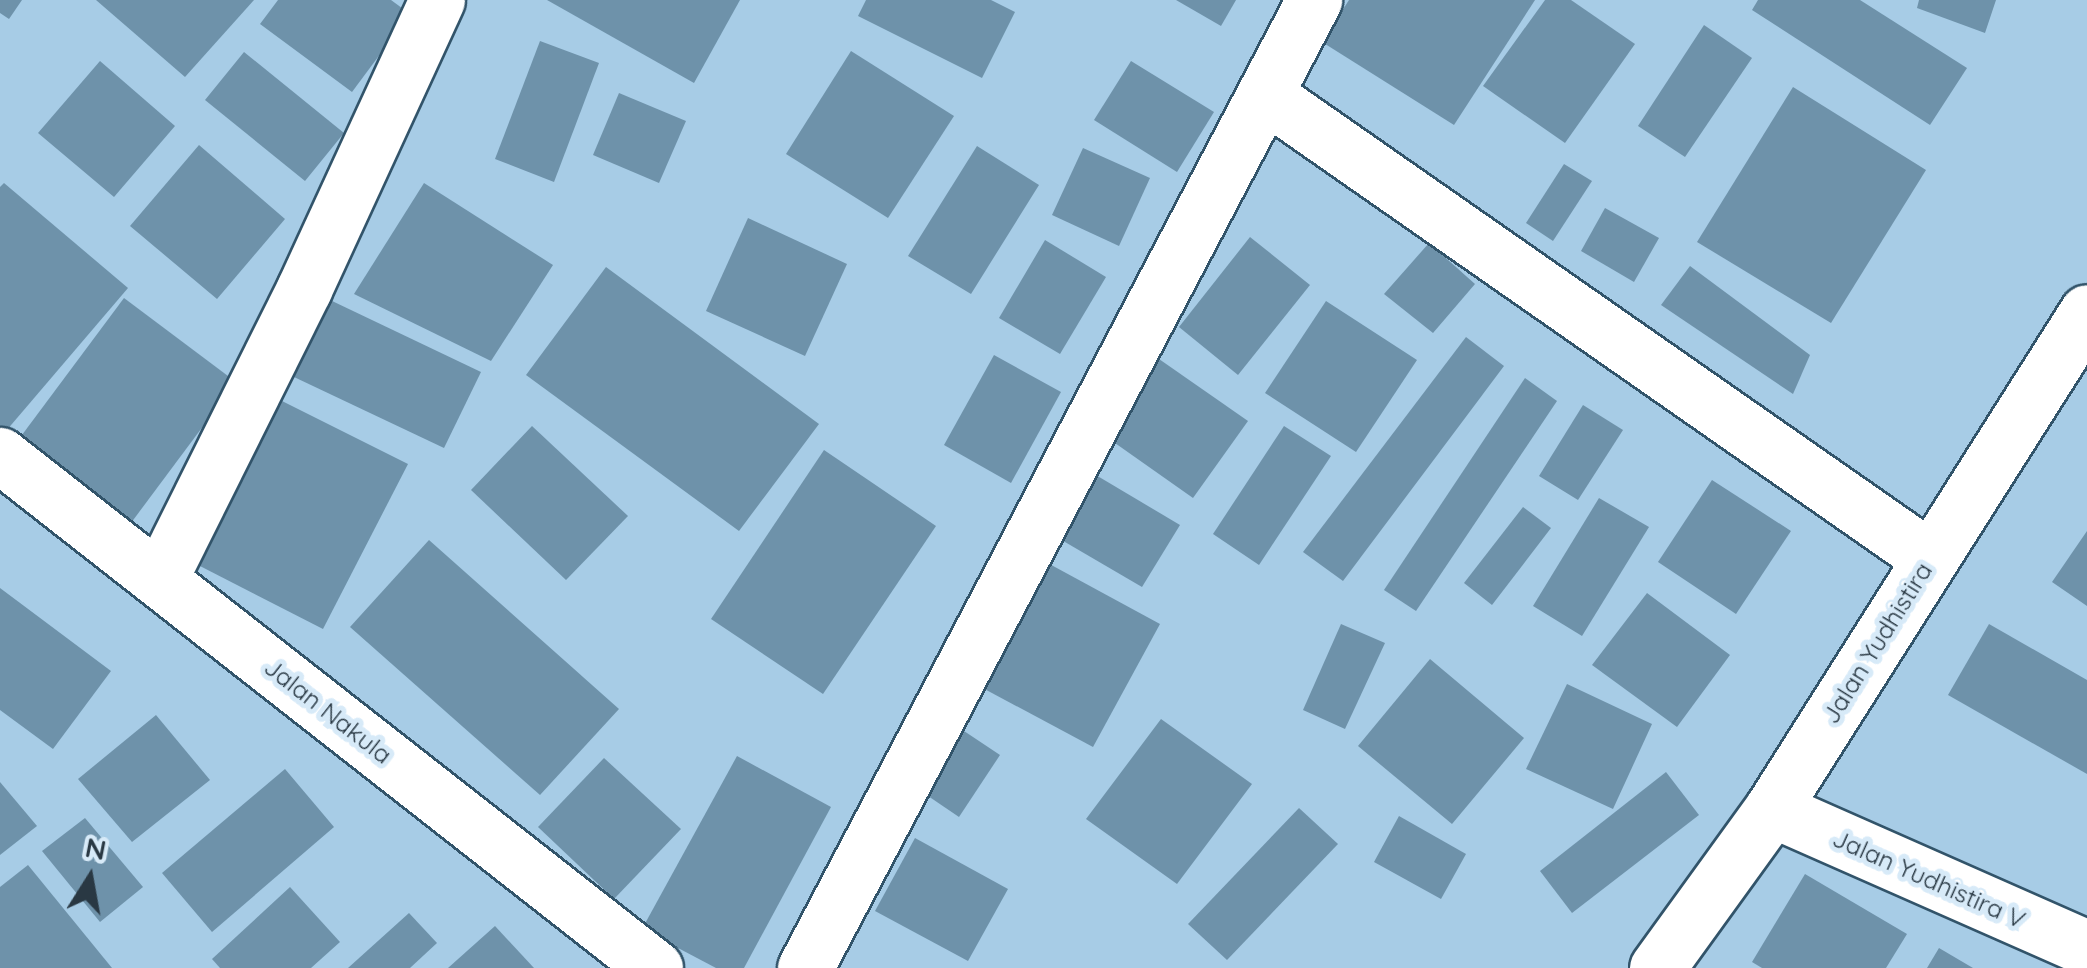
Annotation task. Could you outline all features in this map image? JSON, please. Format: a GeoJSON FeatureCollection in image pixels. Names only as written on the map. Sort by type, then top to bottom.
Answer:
{"type":"FeatureCollection","features":[{"type":"Feature","properties":{"kind":"street"},"geometry":{"type":"LineString","coordinates":[[160,578],[304,288],[437,0]]}},
{"type":"Feature","properties":{"kind":"street"},"geometry":{"type":"LineString","coordinates":[[805,968],[1267,96],[1314,0]]}},
{"type":"Feature","properties":{"kind":"street"},"geometry":{"type":"LineString","coordinates":[[1267,96],[1931,559]]}},
{"type":"Feature","properties":{"kind":"street","name":"Jalan Yudhistira"},"geometry":{"type":"LineString","coordinates":[[1658,968],[1772,809],[2087,312]]}},
{"type":"Feature","properties":{"kind":"street","name":"Jalan Nakula"},"geometry":{"type":"LineString","coordinates":[[0,455],[655,968]]}},
{"type":"Feature","properties":{"kind":"street","name":"Jalan Yudhistira V"},"geometry":{"type":"LineString","coordinates":[[1772,809],[2087,948]]}},
{"type":"Feature","properties":{"kind":"building"},"geometry":{"type":"Polygon","coordinates":[[[0,0],[22,0],[9,19],[0,13],[0,0]]]}},
{"type":"Feature","properties":{"kind":"building"},"geometry":{"type":"Polygon","coordinates":[[[96,0],[254,0],[185,77],[96,0]]]}},
{"type":"Feature","properties":{"kind":"building"},"geometry":{"type":"Polygon","coordinates":[[[278,0],[391,0],[410,14],[352,92],[260,24],[278,0]]]}},
{"type":"Feature","properties":{"kind":"building"},"geometry":{"type":"Polygon","coordinates":[[[547,0],[740,0],[694,83],[547,0]]]}},
{"type":"Feature","properties":{"kind":"building"},"geometry":{"type":"Polygon","coordinates":[[[866,0],[991,0],[1015,12],[982,78],[858,16],[866,0]]]}},
{"type":"Feature","properties":{"kind":"building"},"geometry":{"type":"Polygon","coordinates":[[[1176,0],[1236,0],[1221,26],[1176,0]]]}},
{"type":"Feature","properties":{"kind":"building"},"geometry":{"type":"Polygon","coordinates":[[[1349,0],[1535,0],[1454,125],[1322,42],[1349,0]]]}},
{"type":"Feature","properties":{"kind":"building"},"geometry":{"type":"Polygon","coordinates":[[[1545,0],[1571,0],[1635,44],[1565,143],[1483,86],[1545,0]]]}},
{"type":"Feature","properties":{"kind":"building"},"geometry":{"type":"Polygon","coordinates":[[[1758,0],[1860,0],[1967,68],[1930,125],[1752,10],[1758,0]]]}},
{"type":"Feature","properties":{"kind":"building"},"geometry":{"type":"Polygon","coordinates":[[[1919,0],[1996,0],[1985,33],[1917,8],[1919,0]]]}},
{"type":"Feature","properties":{"kind":"building"},"geometry":{"type":"Polygon","coordinates":[[[1704,25],[1752,58],[1685,157],[1638,126],[1704,25]]]}},
{"type":"Feature","properties":{"kind":"building"},"geometry":{"type":"Polygon","coordinates":[[[540,41],[599,63],[554,182],[495,159],[540,41]]]}},
{"type":"Feature","properties":{"kind":"building"},"geometry":{"type":"Polygon","coordinates":[[[851,51],[954,116],[888,218],[786,154],[851,51]]]}},
{"type":"Feature","properties":{"kind":"building"},"geometry":{"type":"Polygon","coordinates":[[[244,52],[344,133],[305,181],[205,100],[244,52]]]}},
{"type":"Feature","properties":{"kind":"building"},"geometry":{"type":"Polygon","coordinates":[[[100,61],[175,126],[114,197],[38,133],[100,61]]]}},
{"type":"Feature","properties":{"kind":"building"},"geometry":{"type":"Polygon","coordinates":[[[1131,61],[1214,112],[1177,172],[1094,120],[1131,61]]]}},
{"type":"Feature","properties":{"kind":"building"},"geometry":{"type":"Polygon","coordinates":[[[1793,87],[1926,170],[1831,323],[1697,242],[1793,87]]]}},
{"type":"Feature","properties":{"kind":"building"},"geometry":{"type":"Polygon","coordinates":[[[619,93],[686,121],[659,183],[593,155],[619,93]]]}},
{"type":"Feature","properties":{"kind":"building"},"geometry":{"type":"Polygon","coordinates":[[[199,145],[285,219],[217,299],[130,226],[199,145]]]}},
{"type":"Feature","properties":{"kind":"building"},"geometry":{"type":"Polygon","coordinates":[[[977,146],[1039,185],[971,294],[908,256],[977,146]]]}},
{"type":"Feature","properties":{"kind":"building"},"geometry":{"type":"Polygon","coordinates":[[[1083,148],[1150,178],[1119,246],[1052,215],[1083,148]]]}},
{"type":"Feature","properties":{"kind":"building"},"geometry":{"type":"Polygon","coordinates":[[[1564,164],[1592,181],[1553,241],[1526,223],[1564,164]]]}},
{"type":"Feature","properties":{"kind":"building"},"geometry":{"type":"Polygon","coordinates":[[[4,183],[128,288],[0,438],[0,187],[4,183]]]}},
{"type":"Feature","properties":{"kind":"building"},"geometry":{"type":"Polygon","coordinates":[[[424,183],[553,265],[491,361],[354,294],[424,183]]]}},
{"type":"Feature","properties":{"kind":"building"},"geometry":{"type":"Polygon","coordinates":[[[1605,208],[1659,238],[1634,282],[1581,251],[1605,208]]]}},
{"type":"Feature","properties":{"kind":"building"},"geometry":{"type":"Polygon","coordinates":[[[748,218],[847,264],[805,356],[706,311],[748,218]]]}},
{"type":"Feature","properties":{"kind":"building"},"geometry":{"type":"Polygon","coordinates":[[[1250,237],[1310,285],[1238,375],[1179,327],[1250,237]]]}},
{"type":"Feature","properties":{"kind":"building"},"geometry":{"type":"Polygon","coordinates":[[[1045,240],[1106,277],[1060,354],[999,318],[1045,240]]]}},
{"type":"Feature","properties":{"kind":"building"},"geometry":{"type":"Polygon","coordinates":[[[1429,243],[1475,284],[1433,333],[1384,294],[1429,243]]]}},
{"type":"Feature","properties":{"kind":"building"},"geometry":{"type":"Polygon","coordinates":[[[1690,266],[1810,355],[1793,394],[1661,305],[1690,266]]]}},
{"type":"Feature","properties":{"kind":"building"},"geometry":{"type":"Polygon","coordinates":[[[606,267],[819,424],[739,531],[526,375],[606,267]]]}},
{"type":"Feature","properties":{"kind":"building"},"geometry":{"type":"Polygon","coordinates":[[[124,298],[236,382],[125,531],[13,447],[124,298]]]}},
{"type":"Feature","properties":{"kind":"building"},"geometry":{"type":"Polygon","coordinates":[[[330,300],[481,372],[444,448],[294,377],[330,300]]]}},
{"type":"Feature","properties":{"kind":"building"},"geometry":{"type":"Polygon","coordinates":[[[1326,301],[1417,360],[1356,452],[1265,393],[1326,301]]]}},
{"type":"Feature","properties":{"kind":"building"},"geometry":{"type":"Polygon","coordinates":[[[1466,337],[1504,366],[1343,581],[1303,552],[1466,337]]]}},
{"type":"Feature","properties":{"kind":"building"},"geometry":{"type":"Polygon","coordinates":[[[994,355],[1061,392],[1011,483],[944,445],[994,355]]]}},
{"type":"Feature","properties":{"kind":"building"},"geometry":{"type":"Polygon","coordinates":[[[1159,359],[1248,421],[1193,498],[1105,436],[1159,359]]]}},
{"type":"Feature","properties":{"kind":"building"},"geometry":{"type":"Polygon","coordinates":[[[1525,378],[1557,401],[1416,611],[1384,590],[1525,378]]]}},
{"type":"Feature","properties":{"kind":"building"},"geometry":{"type":"Polygon","coordinates":[[[282,401],[408,464],[323,629],[198,565],[282,401]]]}},
{"type":"Feature","properties":{"kind":"building"},"geometry":{"type":"Polygon","coordinates":[[[1583,405],[1623,430],[1578,500],[1539,476],[1583,405]]]}},
{"type":"Feature","properties":{"kind":"building"},"geometry":{"type":"Polygon","coordinates":[[[532,426],[628,516],[566,580],[471,490],[532,426]]]}},
{"type":"Feature","properties":{"kind":"building"},"geometry":{"type":"Polygon","coordinates":[[[1284,426],[1331,456],[1259,565],[1213,534],[1284,426]]]}},
{"type":"Feature","properties":{"kind":"building"},"geometry":{"type":"Polygon","coordinates":[[[824,450],[936,526],[823,694],[711,619],[824,450]]]}},
{"type":"Feature","properties":{"kind":"building"},"geometry":{"type":"Polygon","coordinates":[[[1079,465],[1180,525],[1142,587],[1041,528],[1079,465]]]}},
{"type":"Feature","properties":{"kind":"building"},"geometry":{"type":"Polygon","coordinates":[[[1712,480],[1791,531],[1736,614],[1658,562],[1712,480]]]}},
{"type":"Feature","properties":{"kind":"building"},"geometry":{"type":"Polygon","coordinates":[[[1599,498],[1649,527],[1582,636],[1533,606],[1599,498]]]}},
{"type":"Feature","properties":{"kind":"building"},"geometry":{"type":"Polygon","coordinates":[[[1523,507],[1551,528],[1492,605],[1464,583],[1523,507]]]}},
{"type":"Feature","properties":{"kind":"building"},"geometry":{"type":"Polygon","coordinates":[[[2087,531],[2087,606],[2052,582],[2087,531]]]}},
{"type":"Feature","properties":{"kind":"building"},"geometry":{"type":"Polygon","coordinates":[[[429,540],[619,709],[540,795],[350,627],[429,540]]]}},
{"type":"Feature","properties":{"kind":"building"},"geometry":{"type":"Polygon","coordinates":[[[1031,554],[1160,624],[1093,747],[964,678],[1031,554]]]}},
{"type":"Feature","properties":{"kind":"building"},"geometry":{"type":"Polygon","coordinates":[[[0,588],[111,671],[53,749],[0,710],[0,588]]]}},
{"type":"Feature","properties":{"kind":"building"},"geometry":{"type":"Polygon","coordinates":[[[1647,593],[1730,655],[1677,727],[1592,665],[1647,593]]]}},
{"type":"Feature","properties":{"kind":"building"},"geometry":{"type":"Polygon","coordinates":[[[1341,624],[1385,643],[1345,729],[1303,710],[1341,624]]]}},
{"type":"Feature","properties":{"kind":"building"},"geometry":{"type":"Polygon","coordinates":[[[1989,624],[2087,680],[2087,774],[1948,695],[1989,624]]]}},
{"type":"Feature","properties":{"kind":"building"},"geometry":{"type":"Polygon","coordinates":[[[1430,659],[1524,738],[1452,824],[1358,746],[1430,659]]]}},
{"type":"Feature","properties":{"kind":"building"},"geometry":{"type":"Polygon","coordinates":[[[1567,684],[1652,724],[1613,809],[1526,769],[1567,684]]]}},
{"type":"Feature","properties":{"kind":"building"},"geometry":{"type":"Polygon","coordinates":[[[156,715],[210,780],[132,842],[78,779],[156,715]]]}},
{"type":"Feature","properties":{"kind":"building"},"geometry":{"type":"Polygon","coordinates":[[[946,719],[1000,755],[959,817],[906,781],[946,719]]]}},
{"type":"Feature","properties":{"kind":"building"},"geometry":{"type":"Polygon","coordinates":[[[1161,719],[1252,784],[1177,884],[1086,819],[1161,719]]]}},
{"type":"Feature","properties":{"kind":"building"},"geometry":{"type":"Polygon","coordinates":[[[737,756],[831,807],[744,968],[716,968],[642,929],[737,756]]]}},
{"type":"Feature","properties":{"kind":"building"},"geometry":{"type":"Polygon","coordinates":[[[604,758],[681,829],[614,899],[538,827],[604,758]]]}},
{"type":"Feature","properties":{"kind":"building"},"geometry":{"type":"Polygon","coordinates":[[[285,769],[334,827],[212,932],[162,873],[285,769]]]}},
{"type":"Feature","properties":{"kind":"building"},"geometry":{"type":"Polygon","coordinates":[[[1666,772],[1699,815],[1572,913],[1540,871],[1666,772]]]}},
{"type":"Feature","properties":{"kind":"building"},"geometry":{"type":"Polygon","coordinates":[[[0,782],[37,826],[0,855],[0,782]]]}},
{"type":"Feature","properties":{"kind":"building"},"geometry":{"type":"Polygon","coordinates":[[[1299,808],[1338,844],[1227,960],[1188,924],[1299,808]]]}},
{"type":"Feature","properties":{"kind":"building"},"geometry":{"type":"Polygon","coordinates":[[[1399,816],[1466,854],[1441,899],[1374,862],[1399,816]]]}},
{"type":"Feature","properties":{"kind":"building"},"geometry":{"type":"Polygon","coordinates":[[[85,818],[143,887],[100,922],[42,851],[85,818]]]}},
{"type":"Feature","properties":{"kind":"building"},"geometry":{"type":"Polygon","coordinates":[[[915,838],[1008,889],[968,961],[875,911],[915,838]]]}},
{"type":"Feature","properties":{"kind":"building"},"geometry":{"type":"Polygon","coordinates":[[[28,865],[112,968],[0,968],[0,887],[28,865]]]}},
{"type":"Feature","properties":{"kind":"building"},"geometry":{"type":"Polygon","coordinates":[[[1805,874],[1907,934],[1886,968],[1762,968],[1752,962],[1805,874]]]}},
{"type":"Feature","properties":{"kind":"building"},"geometry":{"type":"Polygon","coordinates":[[[290,887],[340,942],[311,968],[220,968],[212,959],[290,887]]]}},
{"type":"Feature","properties":{"kind":"building"},"geometry":{"type":"Polygon","coordinates":[[[409,913],[437,943],[410,968],[348,968],[409,913]]]}},
{"type":"Feature","properties":{"kind":"building"},"geometry":{"type":"Polygon","coordinates":[[[495,926],[534,968],[448,968],[495,926]]]}},
{"type":"Feature","properties":{"kind":"building"},"geometry":{"type":"Polygon","coordinates":[[[1939,948],[1973,968],[1927,968],[1939,948]]]}}]}
